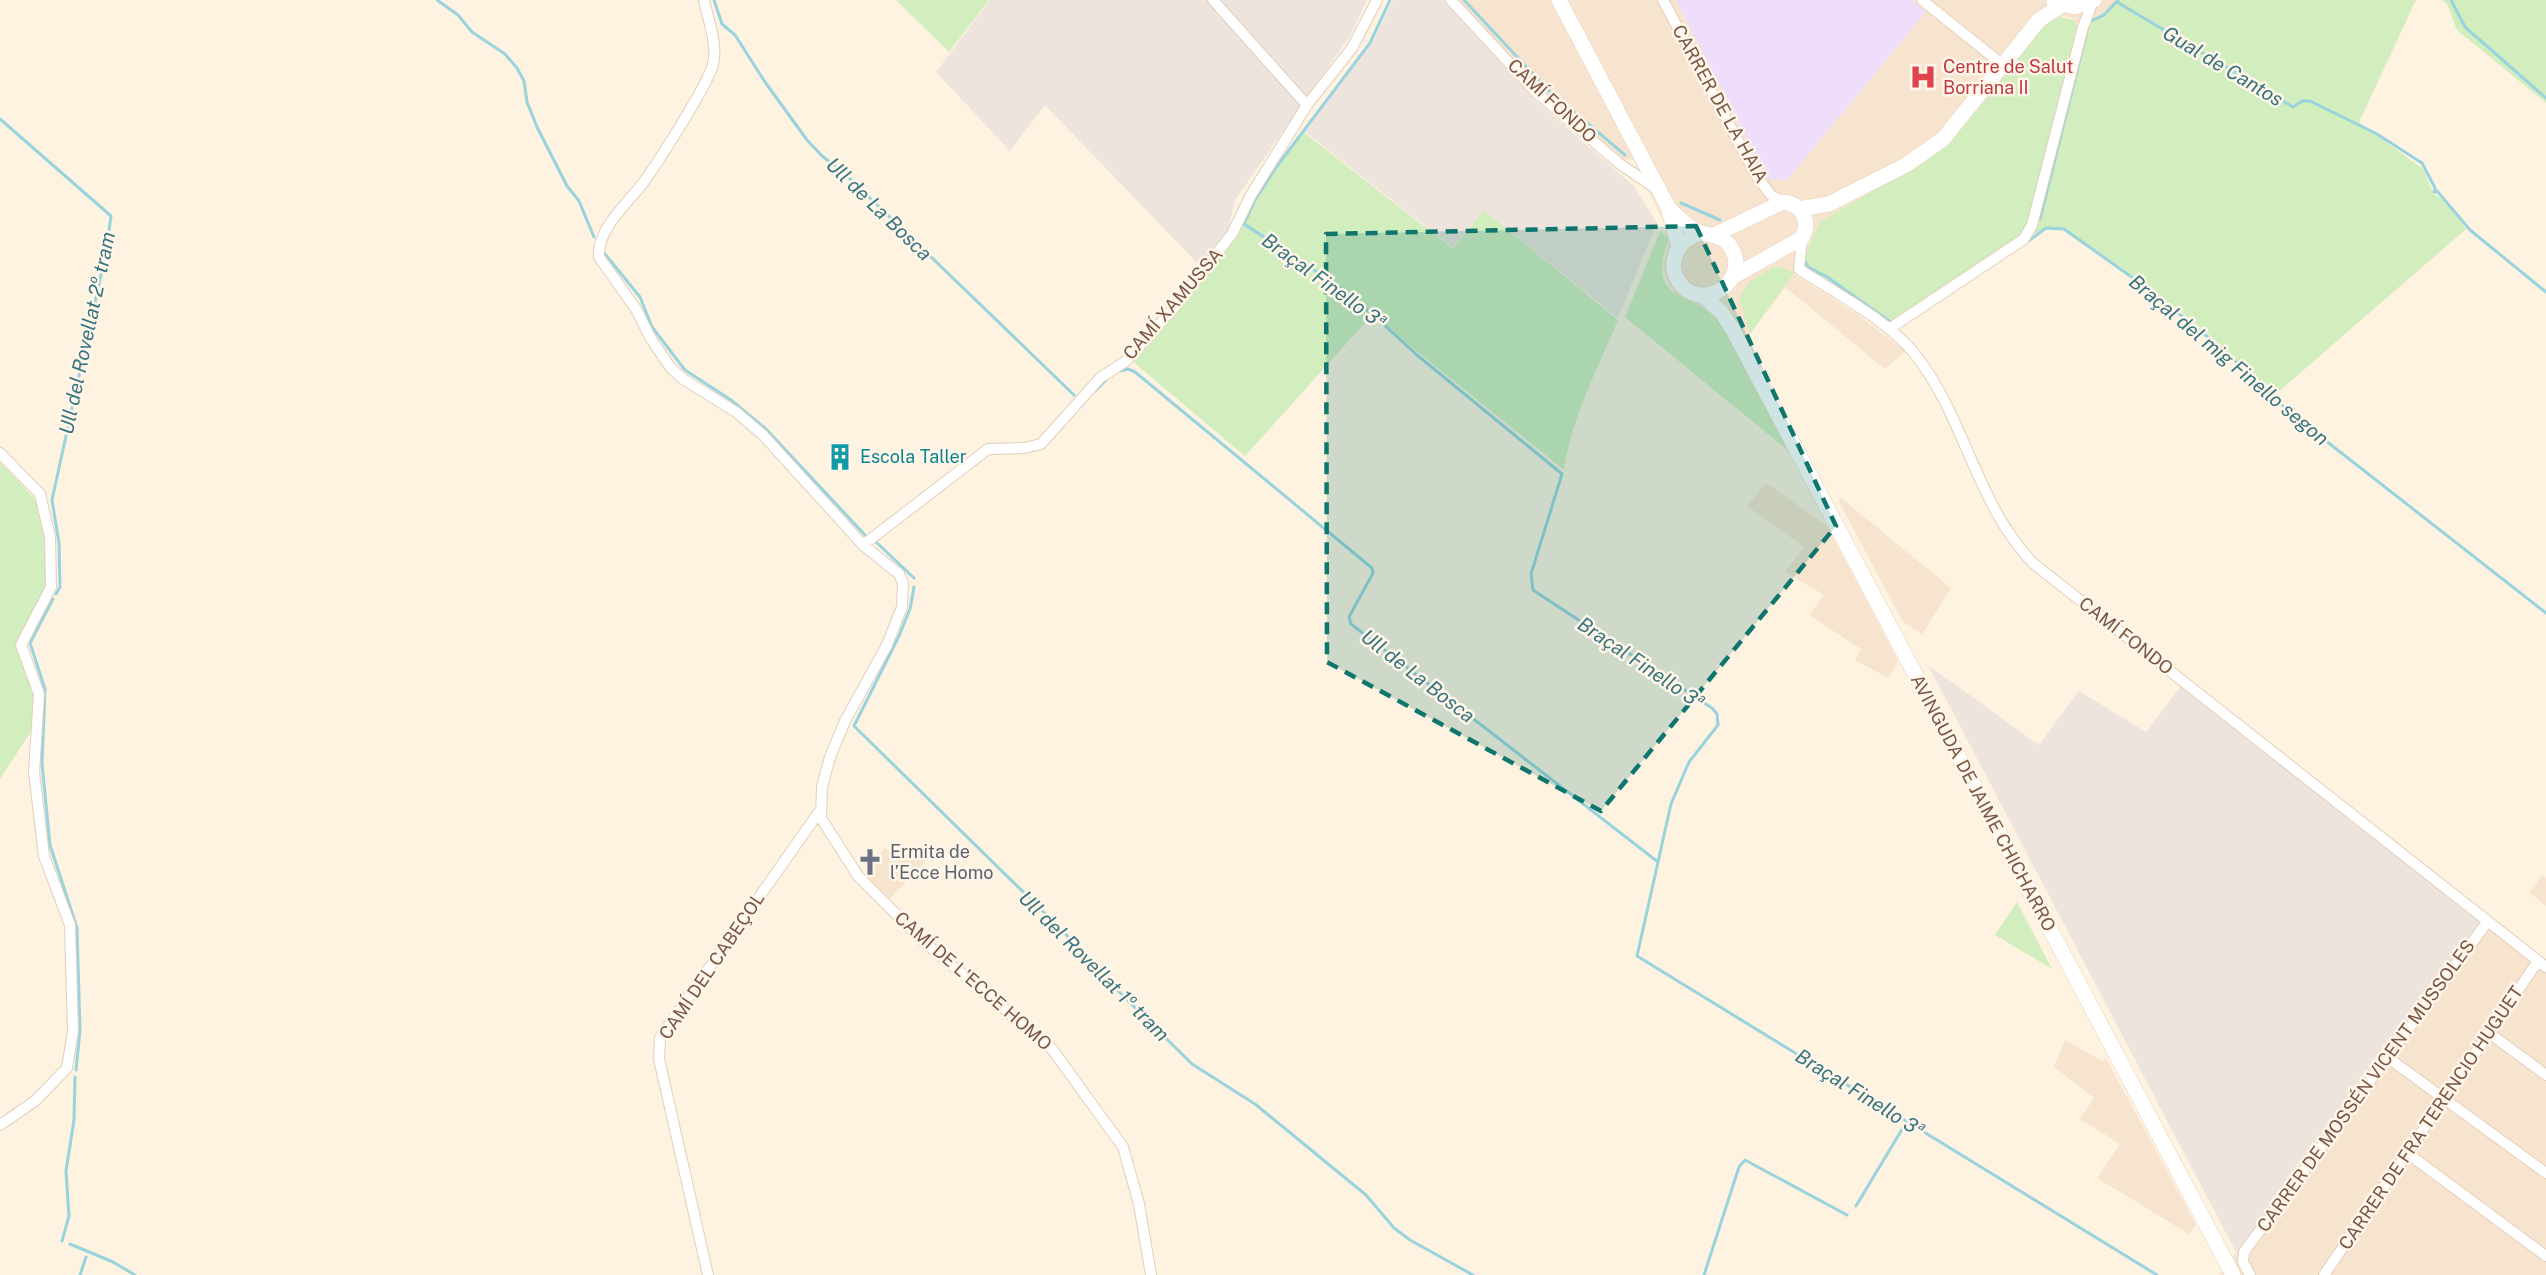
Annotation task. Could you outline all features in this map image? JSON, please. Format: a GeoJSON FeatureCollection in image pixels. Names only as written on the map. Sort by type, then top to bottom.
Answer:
{"type":"FeatureCollection","features":[{"type":"Feature","properties":{"kind":"street"},"geometry":{"type":"LineString","coordinates":[[704,0],[715,50],[709,75],[644,182],[606,231],[598,248],[599,257],[636,309],[651,339],[671,368],[682,379],[736,412],[763,435],[863,545],[899,574],[903,584],[902,607],[887,645],[845,721],[830,757],[822,787],[819,812]]}},
{"type":"Feature","properties":{"kind":"street"},"geometry":{"type":"LineString","coordinates":[[1213,0],[1307,105]]}},
{"type":"Feature","properties":{"kind":"street","name":"CAMÍ XAMUSSA"},"geometry":{"type":"LineString","coordinates":[[863,545],[988,449],[1024,448],[1041,444],[1100,378],[1126,361],[1173,309],[1232,234],[1251,195],[1307,105],[1352,48],[1377,0]]}},
{"type":"Feature","properties":{"kind":"street","name":"CAMÍ FONDO"},"geometry":{"type":"LineString","coordinates":[[1451,0],[1536,92],[1620,164],[1638,174],[1661,193]]}},
{"type":"Feature","properties":{"kind":"street"},"geometry":{"type":"LineString","coordinates":[[1558,0],[1668,207],[1679,248]]}},
{"type":"Feature","properties":{"kind":"street","name":"CARRER DE LA HAIA"},"geometry":{"type":"LineString","coordinates":[[1663,0],[1757,177],[1771,195],[1783,202]]}},
{"type":"Feature","properties":{"kind":"street"},"geometry":{"type":"LineString","coordinates":[[1922,0],[2003,65]]}},
{"type":"Feature","properties":{"kind":"street"},"geometry":{"type":"LineString","coordinates":[[2039,20],[2045,0]]}},
{"type":"Feature","properties":{"kind":"street"},"geometry":{"type":"LineString","coordinates":[[1829,204],[1804,233],[1731,280],[1717,293],[1703,295],[1689,291],[1679,281],[1674,261],[1679,248],[1689,238],[1708,234],[1783,202],[1799,209],[1829,204],[1906,165],[1943,139],[2039,20],[2063,4],[2094,1],[2083,27],[2032,225],[2024,239],[1889,330]]}},
{"type":"Feature","properties":{"kind":"street"},"geometry":{"type":"LineString","coordinates":[[2063,4],[2083,27]]}},
{"type":"Feature","properties":{"kind":"street"},"geometry":{"type":"LineString","coordinates":[[1668,207],[1682,221],[1727,242],[1734,254],[1728,303],[1733,330]]}},
{"type":"Feature","properties":{"kind":"street"},"geometry":{"type":"LineString","coordinates":[[1799,209],[1806,221],[1804,233]]}},
{"type":"Feature","properties":{"kind":"street","name":"CAMÍ FONDO"},"geometry":{"type":"LineString","coordinates":[[1804,233],[1799,269],[1889,330],[1915,354],[1934,383],[2011,538],[2034,564],[2542,964]]}},
{"type":"Feature","properties":{"kind":"street"},"geometry":{"type":"LineString","coordinates":[[1703,295],[1722,313],[1733,330]]}},
{"type":"Feature","properties":{"kind":"street","name":"AVINGUDA DE JAIME CHICHARRO"},"geometry":{"type":"LineString","coordinates":[[1733,330],[2232,1274]]}},
{"type":"Feature","properties":{"kind":"street"},"geometry":{"type":"LineString","coordinates":[[0,453],[40,494],[51,537],[51,587],[21,645],[39,694],[34,772],[44,856],[70,925],[73,1031],[67,1068],[35,1101],[0,1125]]}},
{"type":"Feature","properties":{"kind":"street","name":"CAMÍ DEL CABEÇOL"},"geometry":{"type":"LineString","coordinates":[[708,1275],[659,1059],[660,1038],[819,812]]}},
{"type":"Feature","properties":{"kind":"street","name":"CAMÍ DE L'ECCE HOMO"},"geometry":{"type":"LineString","coordinates":[[819,812],[858,876],[925,943],[1052,1049],[1123,1147],[1139,1204],[1151,1275]]}},
{"type":"Feature","properties":{"kind":"street","name":"CARRER DE MOSSÉN VICENT MUSSOLES"},"geometry":{"type":"LineString","coordinates":[[2249,1274],[2243,1262],[2244,1252],[2488,921]]}},
{"type":"Feature","properties":{"kind":"street","name":"CARRER DE FRA TERENCIO HUGUET"},"geometry":{"type":"LineString","coordinates":[[2324,1275],[2489,1033],[2542,964]]}},
{"type":"Feature","properties":{"kind":"street"},"geometry":{"type":"LineString","coordinates":[[2489,1033],[2546,1075]]}},
{"type":"Feature","properties":{"kind":"street"},"geometry":{"type":"LineString","coordinates":[[2387,1057],[2546,1173]]}},
{"type":"Feature","properties":{"kind":"street"},"geometry":{"type":"LineString","coordinates":[[2407,1153],[2546,1256]]}},
{"type":"Feature","properties":{"kind":"street"},"geometry":{"type":"LineString","coordinates":[[2232,1274],[2249,1274]]}},
{"type":"Feature","properties":{"kind":"highlighted area"},"geometry":{"type":"Polygon","coordinates":[[[1696,226],[1836,526],[1601,811],[1327,662],[1326,234],[1696,226]]]}},
{"type":"Feature","properties":{"kind":"shaded area"},"geometry":{"type":"Polygon","coordinates":[[[990,0],[1367,0],[1350,36],[1235,200],[1228,231],[1201,267],[1045,105],[1010,151],[936,72],[990,0]]]}},
{"type":"Feature","properties":{"kind":"shaded area"},"geometry":{"type":"Polygon","coordinates":[[[1393,0],[1444,0],[1537,102],[1633,185],[1657,223],[1618,318],[1484,210],[1453,248],[1305,132],[1374,40],[1393,0]]]}},
{"type":"Feature","properties":{"kind":"shaded area"},"geometry":{"type":"Polygon","coordinates":[[[1452,0],[2117,0],[2089,25],[2077,24],[2073,18],[2050,18],[1940,151],[1820,222],[1815,239],[1794,274],[1858,315],[1905,351],[1885,369],[1785,287],[1744,342],[1711,311],[1679,297],[1668,283],[1663,267],[1670,235],[1633,159],[1621,161],[1538,90],[1452,0]]]}},
{"type":"Feature","properties":{"kind":"shaded area"},"geometry":{"type":"Polygon","coordinates":[[[1676,0],[1911,0],[1926,12],[1787,180],[1768,179],[1676,0]]]}},
{"type":"Feature","properties":{"kind":"shaded area"},"geometry":{"type":"Polygon","coordinates":[[[1766,483],[1827,526],[1898,661],[1888,678],[1855,660],[1861,649],[1809,615],[1824,595],[1785,572],[1804,547],[1747,506],[1766,483]]]}},
{"type":"Feature","properties":{"kind":"shaded area"},"geometry":{"type":"Polygon","coordinates":[[[1841,498],[1951,588],[1922,634],[1903,622],[1838,500],[1841,498]]]}},
{"type":"Feature","properties":{"kind":"shaded area"},"geometry":{"type":"Polygon","coordinates":[[[1928,665],[2039,745],[2079,691],[2146,732],[2181,686],[2482,922],[2402,1033],[2287,1178],[2289,1181],[2270,1211],[2236,1252],[1928,665]]]}},
{"type":"Feature","properties":{"kind":"shaded area"},"geometry":{"type":"Polygon","coordinates":[[[918,845],[930,856],[890,899],[864,874],[881,856],[879,854],[885,848],[895,858],[904,850],[909,854],[918,845]]]}},
{"type":"Feature","properties":{"kind":"shaded area"},"geometry":{"type":"Polygon","coordinates":[[[2543,875],[2546,878],[2546,906],[2529,892],[2543,875]]]}},
{"type":"Feature","properties":{"kind":"shaded area"},"geometry":{"type":"Polygon","coordinates":[[[2488,914],[2546,960],[2546,1275],[2219,1275],[2270,1210],[2289,1181],[2288,1178],[2402,1033],[2488,914]]]}},
{"type":"Feature","properties":{"kind":"shaded area"},"geometry":{"type":"Polygon","coordinates":[[[2065,1040],[2102,1061],[2106,1058],[2196,1225],[2189,1234],[2097,1178],[2120,1144],[2080,1119],[2094,1098],[2054,1067],[2065,1040]]]}},
{"type":"Feature","properties":{"kind":"green space"},"geometry":{"type":"Polygon","coordinates":[[[896,0],[989,0],[949,52],[896,0]]]}},
{"type":"Feature","properties":{"kind":"green space"},"geometry":{"type":"Polygon","coordinates":[[[2117,0],[2416,0],[2359,122],[2423,169],[2433,193],[2447,203],[2466,229],[2277,393],[2257,382],[2228,351],[2172,305],[2073,234],[2054,227],[2034,234],[2086,29],[2117,0]]]}},
{"type":"Feature","properties":{"kind":"green space"},"geometry":{"type":"Polygon","coordinates":[[[2442,0],[2546,0],[2546,103],[2457,30],[2447,4],[2442,0]]]}},
{"type":"Feature","properties":{"kind":"green space"},"geometry":{"type":"Polygon","coordinates":[[[2058,17],[2075,20],[2077,27],[2075,46],[2031,216],[2023,233],[1891,323],[1826,278],[1805,268],[1807,251],[1820,222],[1940,151],[2042,27],[2050,19],[2058,17]]]}},
{"type":"Feature","properties":{"kind":"green space"},"geometry":{"type":"Polygon","coordinates":[[[1302,131],[1453,249],[1484,210],[1618,320],[1579,413],[1564,470],[1372,315],[1245,456],[1132,361],[1244,223],[1254,199],[1302,131]]]}},
{"type":"Feature","properties":{"kind":"green space"},"geometry":{"type":"Polygon","coordinates":[[[1660,231],[1669,238],[1663,259],[1663,275],[1667,285],[1674,293],[1708,311],[1720,321],[1791,453],[1625,317],[1660,231]]]}},
{"type":"Feature","properties":{"kind":"green space"},"geometry":{"type":"Polygon","coordinates":[[[1776,266],[1794,273],[1750,334],[1739,298],[1751,280],[1776,266]]]}},
{"type":"Feature","properties":{"kind":"green space"},"geometry":{"type":"Polygon","coordinates":[[[0,462],[36,500],[45,536],[45,588],[15,644],[33,694],[32,730],[0,779],[0,462]]]}},
{"type":"Feature","properties":{"kind":"green space"},"geometry":{"type":"Polygon","coordinates":[[[2017,902],[2052,969],[1995,935],[2017,902]]]}},
{"type":"Feature","properties":{"kind":"waterway","name":"Ull del Rovellat 1º tram"},"geometry":{"type":"LineString","coordinates":[[437,0],[458,15],[472,32],[505,54],[517,68],[524,81],[527,102],[537,127],[567,186],[579,201],[594,237]]}},
{"type":"Feature","properties":{"kind":"waterway","name":"Ull de La Bosca"},"geometry":{"type":"LineString","coordinates":[[714,0],[722,24],[735,35],[765,82],[807,140],[1074,395]]}},
{"type":"Feature","properties":{"kind":"waterway","name":"Braçal Finello 3ª"},"geometry":{"type":"LineString","coordinates":[[1390,0],[1370,43],[1277,166],[1255,200],[1244,224],[1328,279],[1370,312],[1417,355],[1562,474],[1531,574],[1533,590],[1712,708],[1717,714],[1718,725],[1689,762],[1671,804],[1637,956],[2157,1275]]}},
{"type":"Feature","properties":{"kind":"waterway","name":"Braçal del mig Finello segon"},"geometry":{"type":"LineString","coordinates":[[1464,0],[1547,89],[1625,155]]}},
{"type":"Feature","properties":{"kind":"waterway"},"geometry":{"type":"LineString","coordinates":[[2089,22],[2104,15],[2118,0]]}},
{"type":"Feature","properties":{"kind":"waterway"},"geometry":{"type":"LineString","coordinates":[[2451,0],[2465,27],[2546,98]]}},
{"type":"Feature","properties":{"kind":"waterway","name":"Gual de Cantos"},"geometry":{"type":"LineString","coordinates":[[2117,2],[2293,107],[2302,101],[2310,101],[2377,134],[2422,163],[2435,188],[2434,192],[2437,191],[2470,230],[2546,292]]}},
{"type":"Feature","properties":{"kind":"waterway"},"geometry":{"type":"LineString","coordinates":[[2040,219],[2086,35]]}},
{"type":"Feature","properties":{"kind":"waterway","name":"Ull del Rovellat 2º tram"},"geometry":{"type":"LineString","coordinates":[[0,119],[111,216],[106,252],[52,500],[59,543],[60,587],[56,594]]}},
{"type":"Feature","properties":{"kind":"waterway","name":"Braçal del mig Finello segon"},"geometry":{"type":"LineString","coordinates":[[1681,203],[1720,220]]}},
{"type":"Feature","properties":{"kind":"waterway","name":"Braçal del mig Finello segon"},"geometry":{"type":"LineString","coordinates":[[2027,242],[2046,228],[2064,229],[2147,288],[2225,351],[2273,398],[2546,613]]}},
{"type":"Feature","properties":{"kind":"waterway","name":"Ull del Rovellat 1º tram"},"geometry":{"type":"LineString","coordinates":[[605,254],[640,297],[652,327],[685,370],[731,400],[766,429],[865,535]]}},
{"type":"Feature","properties":{"kind":"waterway","name":"Braçal del mig Finello segon"},"geometry":{"type":"LineString","coordinates":[[1806,263],[1808,267],[1827,277],[1892,323]]}},
{"type":"Feature","properties":{"kind":"waterway","name":"Ull de La Bosca"},"geometry":{"type":"LineString","coordinates":[[1120,371],[1128,369],[1135,372],[1372,568],[1373,573],[1349,617],[1351,624],[1658,862]]}},
{"type":"Feature","properties":{"kind":"waterway","name":"Ull de La Bosca"},"geometry":{"type":"LineString","coordinates":[[1095,391],[1107,379]]}},
{"type":"Feature","properties":{"kind":"waterway","name":"Ull del Rovellat 1º tram"},"geometry":{"type":"LineString","coordinates":[[875,541],[914,578]]}},
{"type":"Feature","properties":{"kind":"waterway","name":"Ull del Rovellat 1º tram"},"geometry":{"type":"LineString","coordinates":[[914,587],[910,609],[899,636],[854,726],[1064,932],[1088,961],[1192,1064],[1255,1104],[1366,1195],[1394,1228],[1410,1240],[1473,1275]]}},
{"type":"Feature","properties":{"kind":"waterway","name":"Ull del Rovellat 2º tram"},"geometry":{"type":"LineString","coordinates":[[53,599],[30,643],[45,689],[42,764],[50,845],[77,928],[80,1030],[76,1070]]}},
{"type":"Feature","properties":{"kind":"waterway","name":"Ull del Rovellat 2º tram"},"geometry":{"type":"LineString","coordinates":[[62,1241],[69,1216],[66,1171],[74,1120],[75,1077]]}},
{"type":"Feature","properties":{"kind":"waterway","name":"Ull del Rovellat 1º tram"},"geometry":{"type":"LineString","coordinates":[[1856,1206],[1907,1121]]}},
{"type":"Feature","properties":{"kind":"waterway","name":"Ull del Rovellat 1º tram"},"geometry":{"type":"LineString","coordinates":[[1704,1275],[1739,1167],[1745,1160],[1847,1215]]}},
{"type":"Feature","properties":{"kind":"waterway","name":"Ull del Rovellat 2º tram"},"geometry":{"type":"LineString","coordinates":[[70,1244],[113,1262],[135,1275]]}},
{"type":"Feature","properties":{"kind":"waterway"},"geometry":{"type":"LineString","coordinates":[[80,1275],[86,1257]]}},
{"type":"Feature","properties":{"kind":"place","name":"Centre de Salut Borriana II"},"geometry":{"type":"Point","coordinates":[1923,77]}},
{"type":"Feature","properties":{"kind":"place","name":"Escola Taller"},"geometry":{"type":"Point","coordinates":[840,457]}},
{"type":"Feature","properties":{"kind":"place","name":"Ermita de l’Ecce Homo"},"geometry":{"type":"Point","coordinates":[870,862]}}]}
